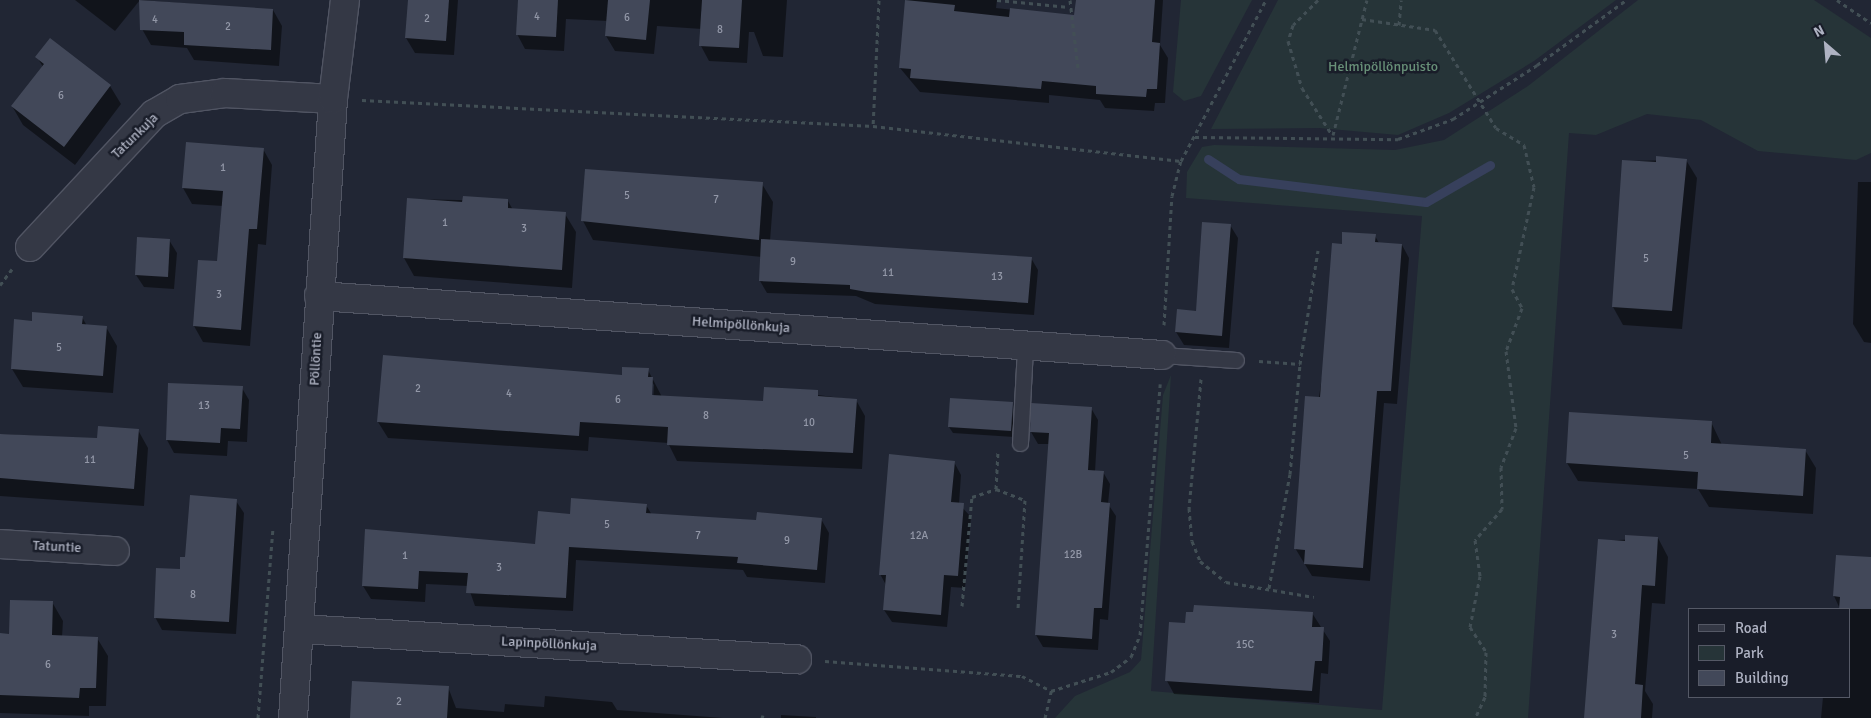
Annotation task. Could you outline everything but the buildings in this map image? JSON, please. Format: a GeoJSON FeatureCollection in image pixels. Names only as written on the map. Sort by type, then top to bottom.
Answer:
{"type":"FeatureCollection","features":[{"type":"Feature","properties":{"kind":"street","name":"Pöllöntie"},"geometry":{"type":"LineString","coordinates":[[293,718],[301,629],[319,296],[334,99],[345,0]]}},
{"type":"Feature","properties":{"kind":"street","name":"Tatunkuja"},"geometry":{"type":"LineString","coordinates":[[30,247],[154,114],[180,99],[226,93],[334,99]]}},
{"type":"Feature","properties":{"kind":"street","name":"Helmipöllönkuja"},"geometry":{"type":"LineString","coordinates":[[319,296],[1162,355]]}},
{"type":"Feature","properties":{"kind":"street","name":"Tatuntie"},"geometry":{"type":"LineString","coordinates":[[0,544],[115,551]]}},
{"type":"Feature","properties":{"kind":"street","name":"Lapinpöllönkuja"},"geometry":{"type":"LineString","coordinates":[[301,629],[797,659]]}},
{"type":"Feature","properties":{"kind":"lane"},"geometry":{"type":"LineString","coordinates":[[1020,443],[1025,346]]}},
{"type":"Feature","properties":{"kind":"lane"},"geometry":{"type":"LineString","coordinates":[[1162,355],[1236,360]]}},
{"type":"Feature","properties":{"kind":"path"},"geometry":{"type":"LineString","coordinates":[[873,126],[879,0]]}},
{"type":"Feature","properties":{"kind":"path"},"geometry":{"type":"LineString","coordinates":[[997,0],[1069,7]]}},
{"type":"Feature","properties":{"kind":"path"},"geometry":{"type":"LineString","coordinates":[[1070,0],[1069,7],[1078,68]]}},
{"type":"Feature","properties":{"kind":"path"},"geometry":{"type":"LineString","coordinates":[[1318,0],[1292,25],[1288,41],[1302,88],[1332,136]]}},
{"type":"Feature","properties":{"kind":"path"},"geometry":{"type":"LineString","coordinates":[[1332,136],[1367,0]]}},
{"type":"Feature","properties":{"kind":"path"},"geometry":{"type":"LineString","coordinates":[[1398,25],[1401,0]]}},
{"type":"Feature","properties":{"kind":"path"},"geometry":{"type":"LineString","coordinates":[[1195,137],[1332,136],[1398,139],[1453,119],[1626,0]]}},
{"type":"Feature","properties":{"kind":"path"},"geometry":{"type":"LineString","coordinates":[[1837,0],[1871,23]]}},
{"type":"Feature","properties":{"kind":"path"},"geometry":{"type":"LineString","coordinates":[[1362,19],[1435,30],[1478,103],[1496,128],[1524,145],[1534,187],[1512,289],[1522,308],[1506,352],[1516,428],[1501,467],[1502,508],[1475,540],[1480,576],[1470,627],[1486,652],[1485,696],[1476,718]]}},
{"type":"Feature","properties":{"kind":"path"},"geometry":{"type":"LineString","coordinates":[[334,99],[873,126],[1181,161]]}},
{"type":"Feature","properties":{"kind":"path"},"geometry":{"type":"LineString","coordinates":[[1269,588],[1290,474],[1300,364],[1318,250]]}},
{"type":"Feature","properties":{"kind":"path"},"geometry":{"type":"LineString","coordinates":[[1203,357],[1189,508],[1192,541],[1213,575],[1226,582],[1314,597]]}},
{"type":"Feature","properties":{"kind":"path"},"geometry":{"type":"LineString","coordinates":[[1236,360],[1300,364]]}},
{"type":"Feature","properties":{"kind":"path"},"geometry":{"type":"LineString","coordinates":[[996,489],[999,442]]}},
{"type":"Feature","properties":{"kind":"path"},"geometry":{"type":"LineString","coordinates":[[962,606],[972,497],[996,489],[1025,500],[1018,609]]}},
{"type":"Feature","properties":{"kind":"path"},"geometry":{"type":"LineString","coordinates":[[797,659],[1022,676],[1051,691]]}},
{"type":"Feature","properties":{"kind":"green space"},"geometry":{"type":"Polygon","coordinates":[[[1181,0],[1252,0],[1201,96],[1184,101],[1173,92],[1181,0]]]}},
{"type":"Feature","properties":{"kind":"green space","name":"Helmipöllönpuisto"},"geometry":{"type":"Polygon","coordinates":[[[1278,0],[1616,0],[1534,61],[1449,113],[1398,135],[1319,128],[1211,129],[1278,0]]]}},
{"type":"Feature","properties":{"kind":"green space"},"geometry":{"type":"Polygon","coordinates":[[[1638,0],[1814,0],[1871,38],[1871,153],[1856,160],[1758,151],[1701,120],[1647,114],[1596,135],[1569,133],[1528,718],[1055,718],[1075,696],[1130,672],[1141,660],[1163,395],[1171,375],[1151,691],[1382,710],[1422,216],[1186,198],[1187,172],[1202,147],[1214,145],[1395,150],[1444,140],[1528,86],[1638,0]]]}},
{"type":"Feature","properties":{"kind":"waterway"},"geometry":{"type":"LineString","coordinates":[[1208,159],[1239,179],[1426,202],[1490,165]]}}]}
